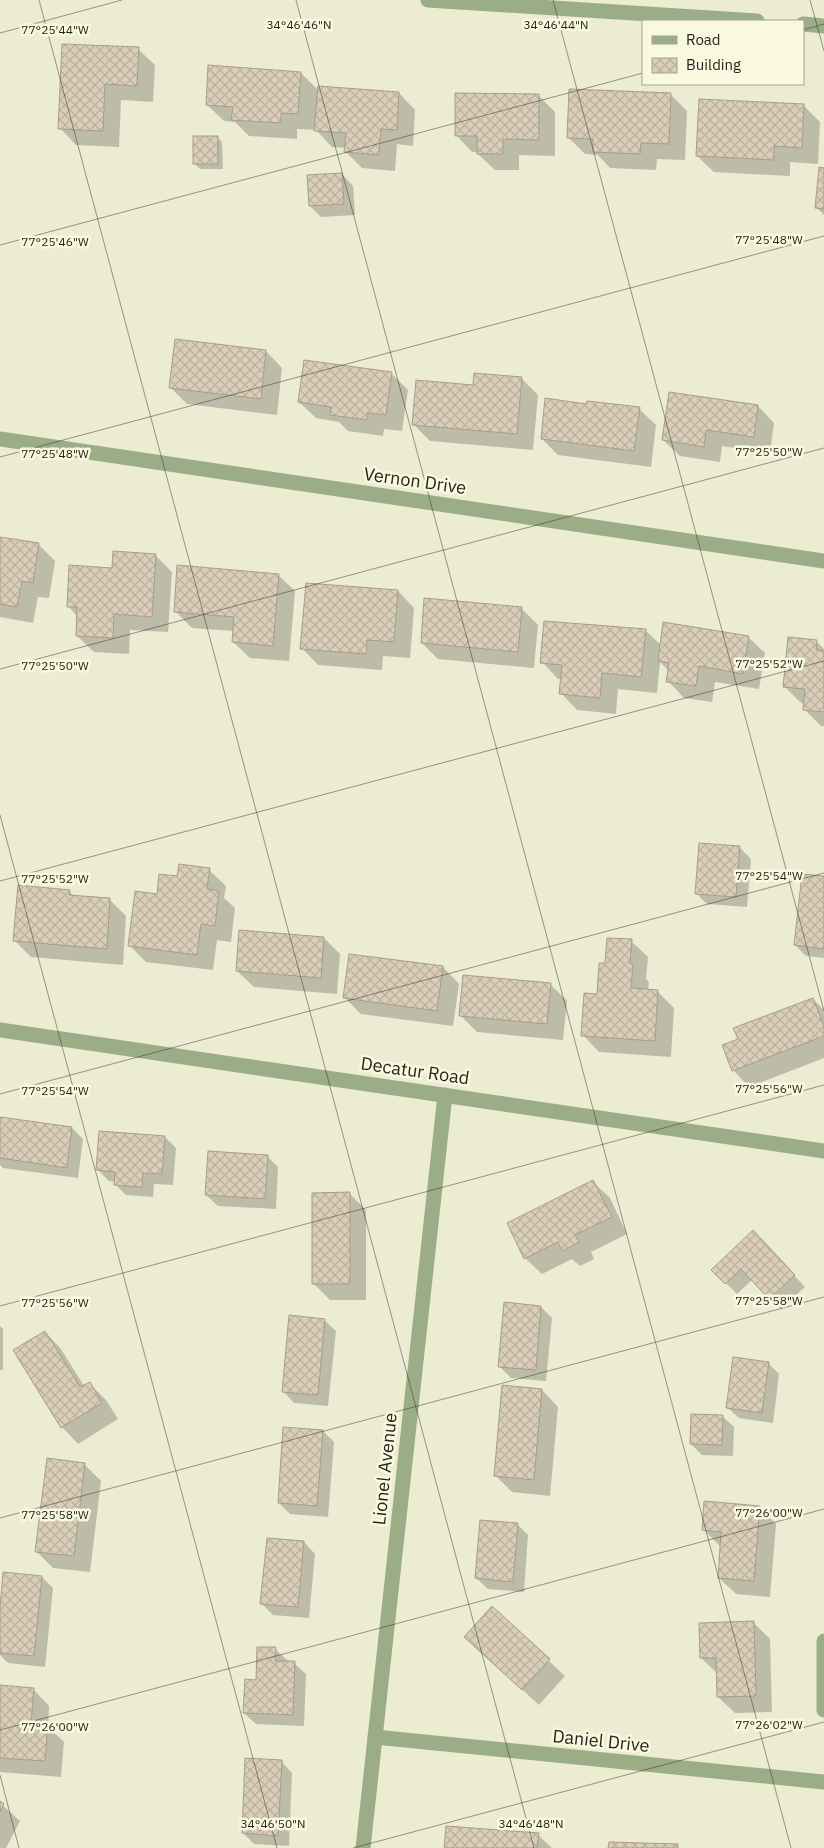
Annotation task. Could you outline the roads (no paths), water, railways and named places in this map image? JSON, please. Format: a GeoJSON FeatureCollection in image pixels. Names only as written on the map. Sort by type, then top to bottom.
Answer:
{"type":"FeatureCollection","features":[{"type":"Feature","properties":{"kind":"street"},"geometry":{"type":"LineString","coordinates":[[428,0],[741,20]]}},
{"type":"Feature","properties":{"kind":"street"},"geometry":{"type":"LineString","coordinates":[[804,24],[824,26]]}},
{"type":"Feature","properties":{"kind":"street","name":"Vernon Drive"},"geometry":{"type":"LineString","coordinates":[[0,438],[824,561]]}},
{"type":"Feature","properties":{"kind":"street","name":"Decatur Road"},"geometry":{"type":"LineString","coordinates":[[0,1030],[824,1151]]}},
{"type":"Feature","properties":{"kind":"street","name":"Lionel Avenue"},"geometry":{"type":"LineString","coordinates":[[363,1848],[445,1095]]}},
{"type":"Feature","properties":{"kind":"street"},"geometry":{"type":"LineString","coordinates":[[824,1641],[824,1710]]}},
{"type":"Feature","properties":{"kind":"street","name":"Daniel Drive"},"geometry":{"type":"LineString","coordinates":[[375,1737],[824,1782]]}}]}
